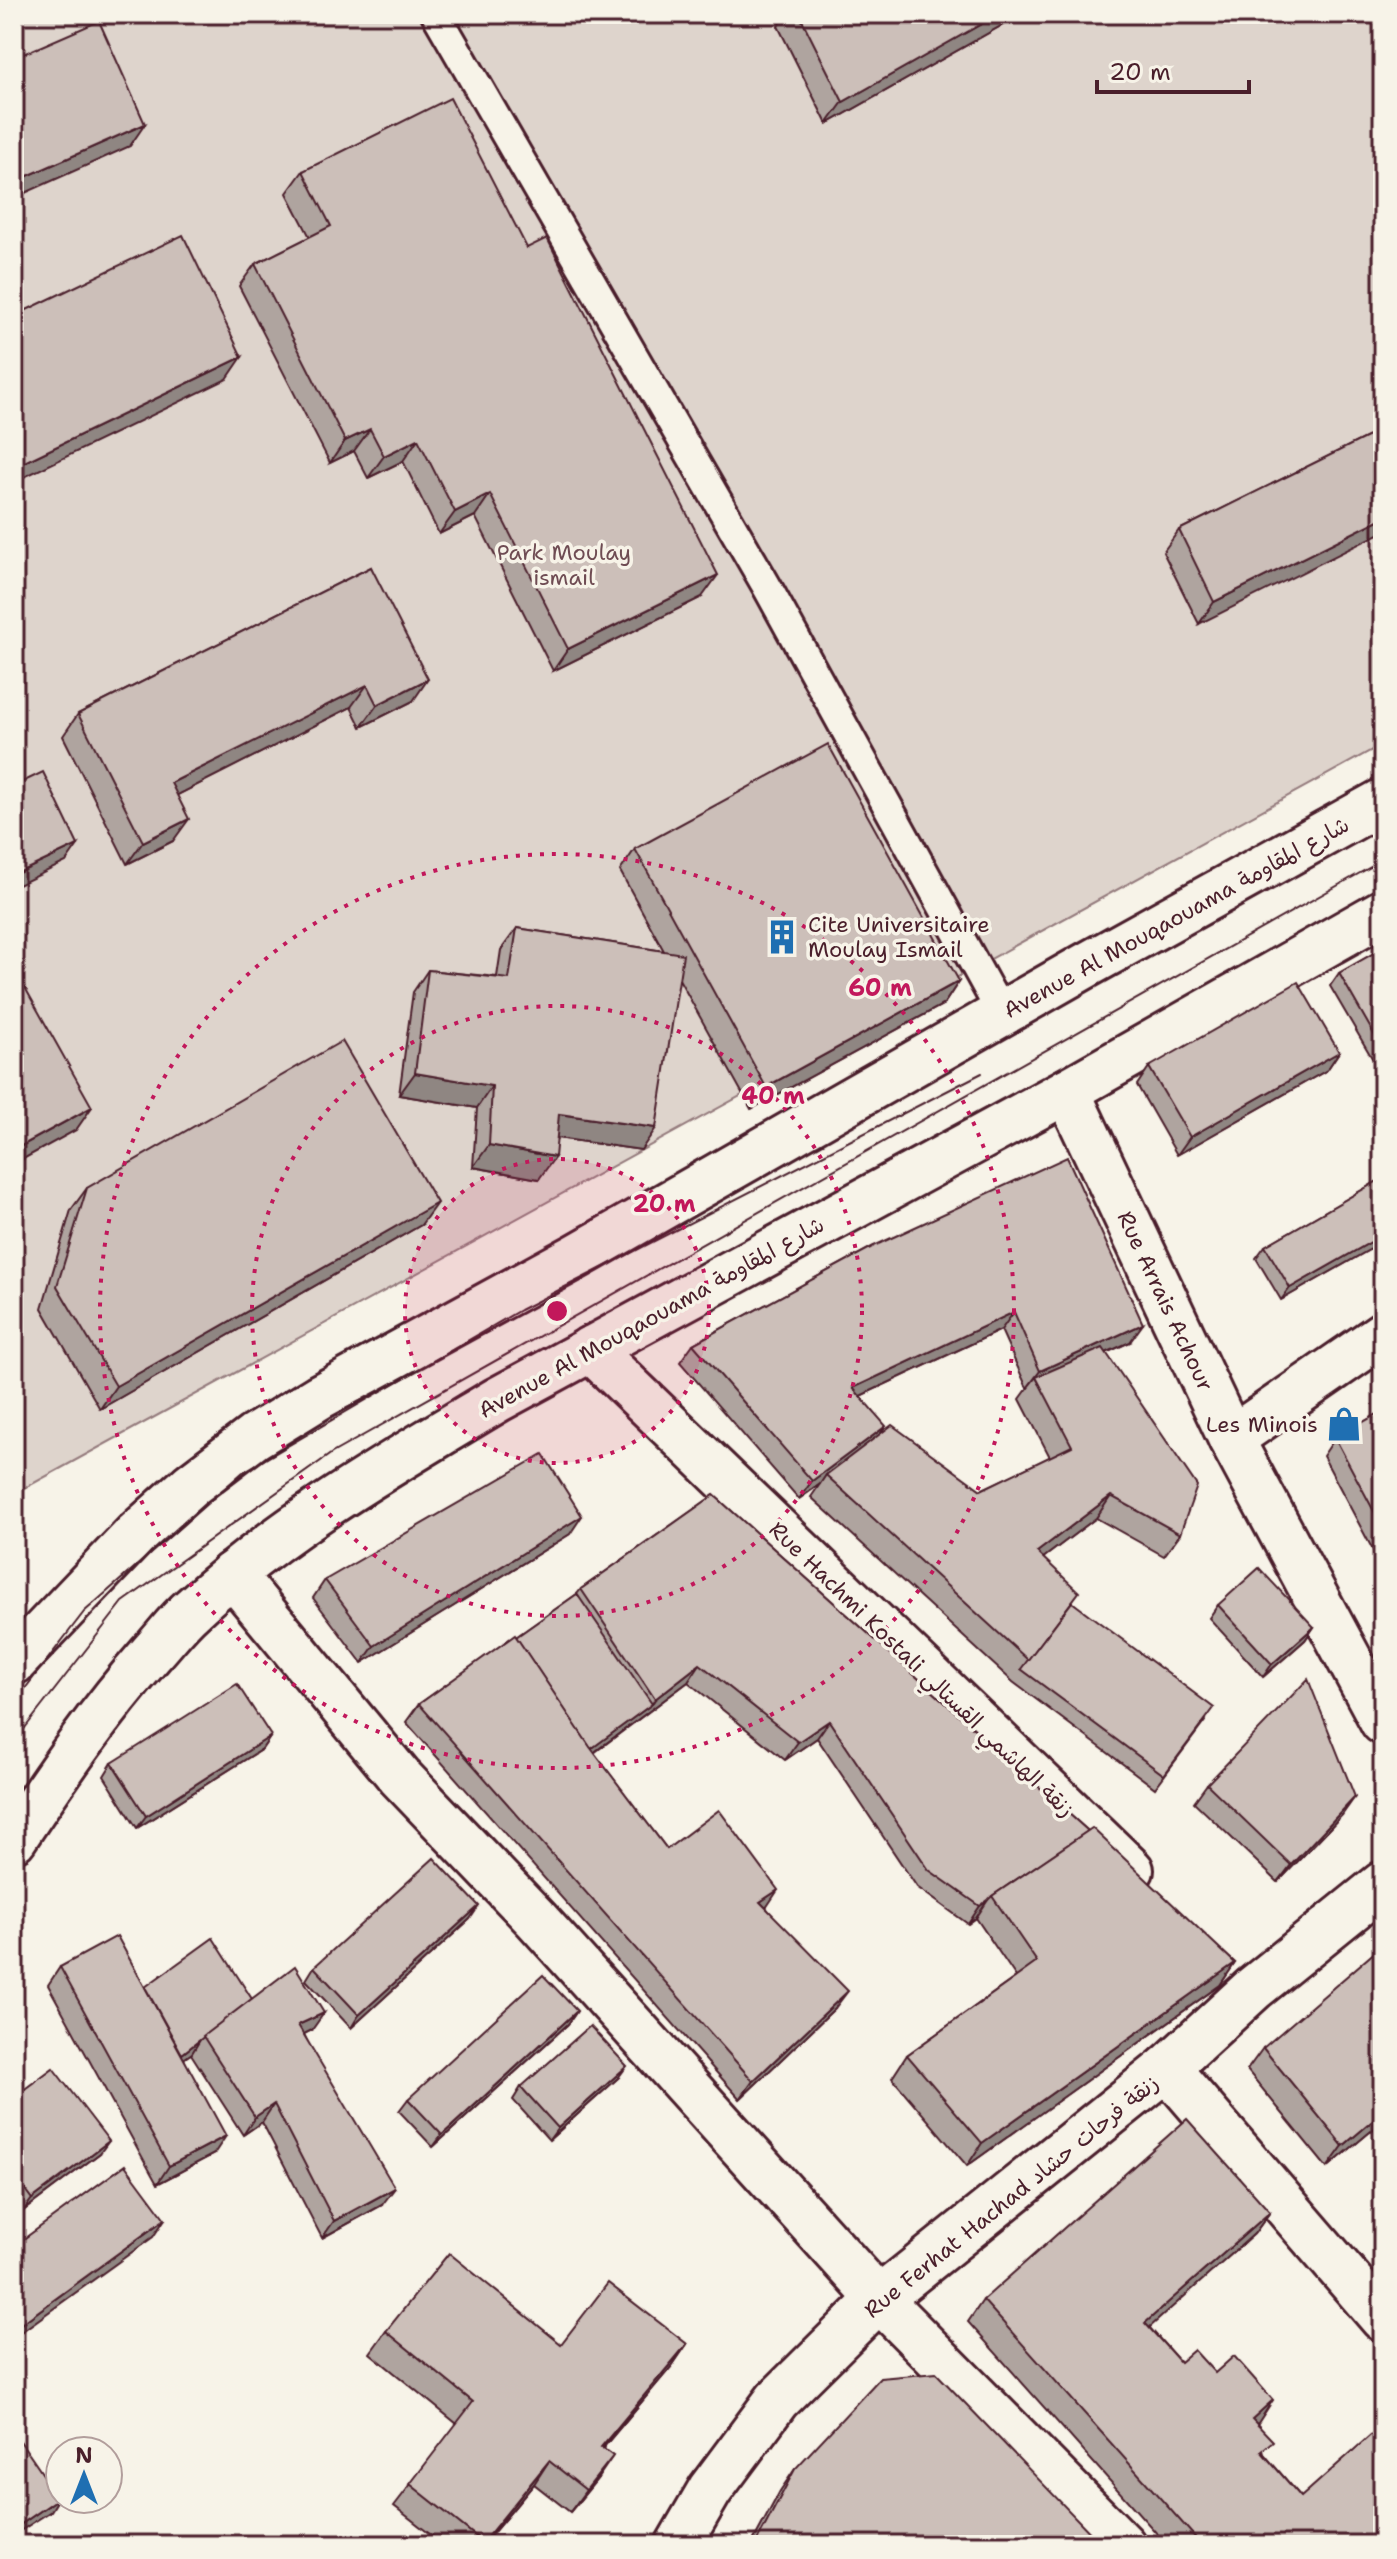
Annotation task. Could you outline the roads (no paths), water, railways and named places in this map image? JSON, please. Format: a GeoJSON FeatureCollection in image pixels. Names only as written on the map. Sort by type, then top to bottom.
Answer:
{"type":"FeatureCollection","features":[{"type":"Feature","properties":{"kind":"street","name":"Avenue Al Mouqaouama شارع المقاومة"},"geometry":{"type":"LineString","coordinates":[[14,1662],[135,1535],[192,1484],[254,1437],[319,1397],[577,1256],[1098,958],[1383,801]]}},
{"type":"Feature","properties":{"kind":"street","name":"Avenue Al Mouqaouama شارع المقاومة"},"geometry":{"type":"LineString","coordinates":[[14,1839],[82,1737],[189,1611],[232,1574],[318,1513],[406,1454],[497,1400],[1067,1091],[1383,912]]}},
{"type":"Feature","properties":{"kind":"street","name":"Rue Arrais Achour"},"geometry":{"type":"LineString","coordinates":[[1067,1091],[1231,1439],[1383,1722]]}},
{"type":"Feature","properties":{"kind":"street"},"geometry":{"type":"LineString","coordinates":[[1231,1439],[1383,1334]]}},
{"type":"Feature","properties":{"kind":"street","name":"Rue Hachmi Kostali زنقة الهاشمي القستالي"},"geometry":{"type":"LineString","coordinates":[[590,1349],[1163,1900]]}},
{"type":"Feature","properties":{"kind":"street"},"geometry":{"type":"LineString","coordinates":[[232,1574],[399,1776],[536,1919],[879,2299],[1123,2545]]}},
{"type":"Feature","properties":{"kind":"street","name":"Rue Ferhat Hachad زنقة فرحات حشاد"},"geometry":{"type":"LineString","coordinates":[[678,2545],[710,2490],[777,2400],[879,2299],[1167,2068],[1243,1977],[1383,1884]]}},
{"type":"Feature","properties":{"kind":"street"},"geometry":{"type":"LineString","coordinates":[[1167,2068],[1383,2319]]}},
{"type":"Feature","properties":{"kind":"lane"},"geometry":{"type":"LineString","coordinates":[[436,14],[766,585],[1002,1014]]}},
{"type":"Feature","properties":{"kind":"tram line"},"geometry":{"type":"LineString","coordinates":[[14,1742],[123,1602],[332,1453],[1383,860]]}},
{"type":"Feature","properties":{"kind":"tram line"},"geometry":{"type":"LineString","coordinates":[[14,1703],[84,1612],[243,1472],[520,1310],[982,1073]]}},
{"type":"Feature","properties":{"kind":"place","name":"Cite Universitaire Moulay Ismail"},"geometry":{"type":"Point","coordinates":[782,937]}},
{"type":"Feature","properties":{"kind":"place","name":"Les Minois"},"geometry":{"type":"Point","coordinates":[1344,1424]}},
{"type":"Feature","properties":{"kind":"park label","name":"Park Moulay ismail"},"geometry":{"type":"Point","coordinates":[564,564]}}]}
